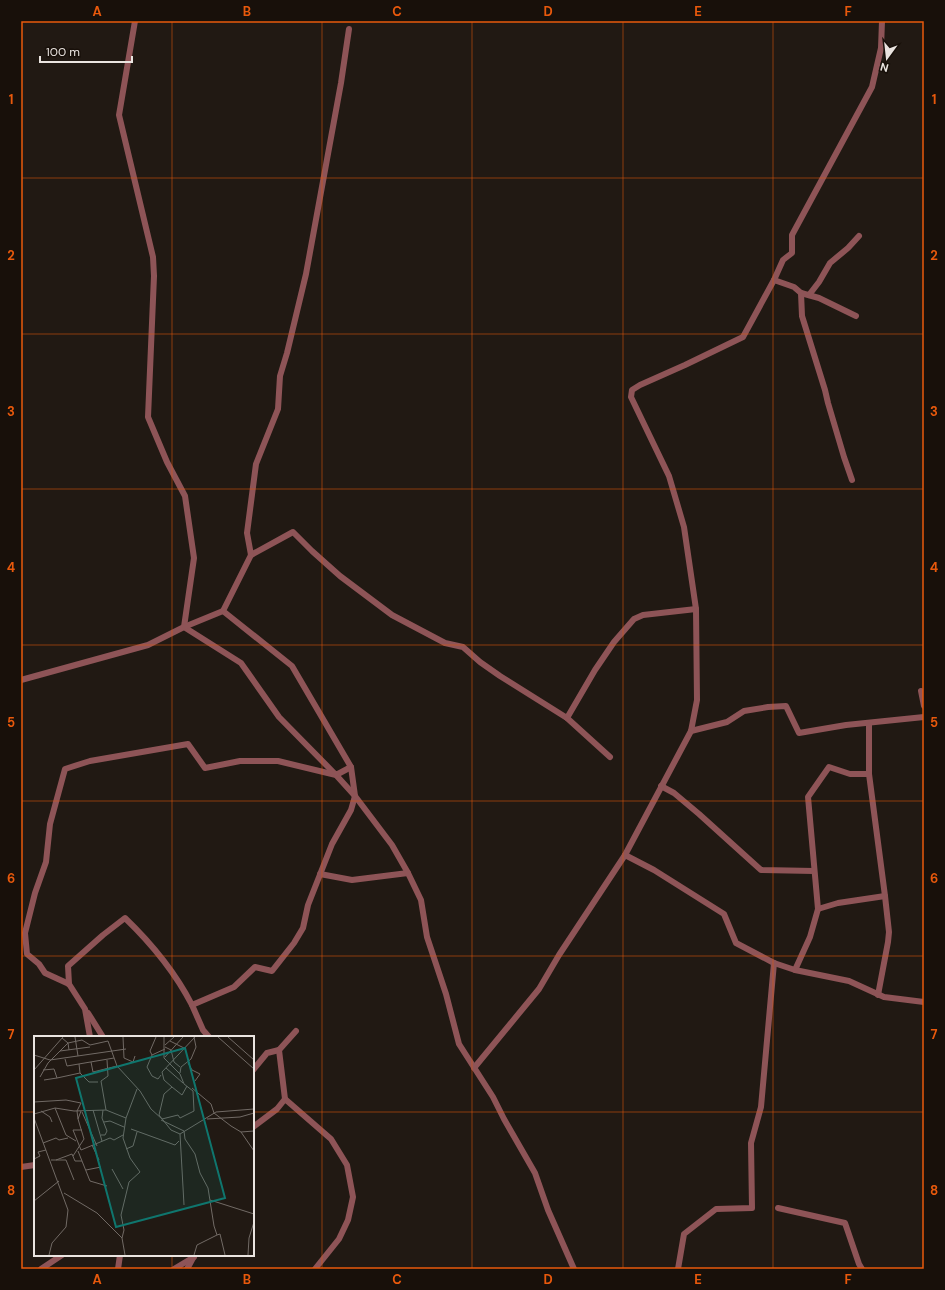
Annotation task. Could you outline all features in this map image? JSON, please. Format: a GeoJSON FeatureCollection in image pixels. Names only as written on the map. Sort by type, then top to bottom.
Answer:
{"type":"FeatureCollection","features":[{"type":"Feature","properties":{"kind":"street"},"geometry":{"type":"LineString","coordinates":[[474,1068],[540,989],[559,955],[625,855],[690,731],[697,700],[696,609],[684,527],[669,476],[631,397],[632,390],[743,337],[774,280],[783,260],[792,253],[792,235],[872,87],[881,48],[882,21]]}},
{"type":"Feature","properties":{"kind":"street"},"geometry":{"type":"LineString","coordinates":[[134,23],[119,115],[153,257],[154,276],[148,418],[166,462],[185,496],[194,558],[184,627]]}},
{"type":"Feature","properties":{"kind":"street"},"geometry":{"type":"LineString","coordinates":[[251,555],[247,533],[256,464],[278,409],[280,376],[306,274],[341,83],[349,29]]}},
{"type":"Feature","properties":{"kind":"street"},"geometry":{"type":"LineString","coordinates":[[809,295],[819,282],[830,262],[848,248],[859,236]]}},
{"type":"Feature","properties":{"kind":"street"},"geometry":{"type":"LineString","coordinates":[[774,280],[794,287],[801,293],[819,298],[856,316]]}},
{"type":"Feature","properties":{"kind":"street"},"geometry":{"type":"LineString","coordinates":[[801,293],[802,316],[852,480]]}},
{"type":"Feature","properties":{"kind":"street"},"geometry":{"type":"LineString","coordinates":[[21,680],[148,645],[184,627],[223,611],[251,555],[293,532],[340,576],[392,615],[445,643],[463,647],[480,662],[500,676],[567,718],[610,757]]}},
{"type":"Feature","properties":{"kind":"street"},"geometry":{"type":"LineString","coordinates":[[567,718],[595,670],[614,642],[634,619],[643,615],[696,609]]}},
{"type":"Feature","properties":{"kind":"street"},"geometry":{"type":"LineString","coordinates":[[192,1005],[234,987],[255,967],[272,971],[287,952],[303,928],[308,905],[320,874],[332,844],[351,810],[355,796],[350,767],[292,666],[223,611]]}},
{"type":"Feature","properties":{"kind":"street"},"geometry":{"type":"LineString","coordinates":[[184,627],[241,663],[279,717],[355,796],[392,845],[421,900],[427,937],[446,994],[459,1044],[493,1097],[535,1173],[548,1210],[574,1269]]}},
{"type":"Feature","properties":{"kind":"street"},"geometry":{"type":"LineString","coordinates":[[921,691],[924,706]]}},
{"type":"Feature","properties":{"kind":"street"},"geometry":{"type":"LineString","coordinates":[[690,731],[726,722],[744,711],[768,707],[786,706],[799,733],[846,725],[924,717]]}},
{"type":"Feature","properties":{"kind":"street"},"geometry":{"type":"LineString","coordinates":[[869,723],[869,774],[885,896],[888,932],[888,942],[878,996]]}},
{"type":"Feature","properties":{"kind":"street"},"geometry":{"type":"LineString","coordinates":[[27,954],[25,934],[35,893],[46,862],[50,824],[65,769],[90,761],[188,744],[205,768],[240,761],[278,761],[336,775],[350,767]]}},
{"type":"Feature","properties":{"kind":"street"},"geometry":{"type":"LineString","coordinates":[[795,970],[810,937],[818,909],[808,797],[828,767],[850,774],[869,774]]}},
{"type":"Feature","properties":{"kind":"street"},"geometry":{"type":"LineString","coordinates":[[661,786],[674,793],[761,870],[814,871]]}},
{"type":"Feature","properties":{"kind":"street"},"geometry":{"type":"LineString","coordinates":[[625,855],[654,870],[724,914],[736,943],[774,963],[795,970],[849,981],[884,998],[924,1002]]}},
{"type":"Feature","properties":{"kind":"street"},"geometry":{"type":"LineString","coordinates":[[320,874],[352,880],[408,873]]}},
{"type":"Feature","properties":{"kind":"street"},"geometry":{"type":"LineString","coordinates":[[818,909],[838,903],[885,896]]}},
{"type":"Feature","properties":{"kind":"street"},"geometry":{"type":"LineString","coordinates":[[102,1036],[69,984],[68,966],[125,918],[165,961],[183,987],[203,1030],[208,1036]]}},
{"type":"Feature","properties":{"kind":"street"},"geometry":{"type":"LineString","coordinates":[[21,948],[39,964],[45,973],[69,984]]}},
{"type":"Feature","properties":{"kind":"street"},"geometry":{"type":"LineString","coordinates":[[678,1269],[684,1234],[716,1209],[752,1208],[751,1143],[761,1107],[774,963]]}},
{"type":"Feature","properties":{"kind":"street"},"geometry":{"type":"LineString","coordinates":[[85,1009],[90,1036]]}},
{"type":"Feature","properties":{"kind":"street"},"geometry":{"type":"LineString","coordinates":[[254,1069],[267,1053],[279,1050],[296,1031]]}},
{"type":"Feature","properties":{"kind":"street"},"geometry":{"type":"LineString","coordinates":[[279,1050],[285,1099],[331,1139],[347,1165],[352,1190],[353,1197],[348,1220],[339,1239],[315,1269]]}},
{"type":"Feature","properties":{"kind":"street"},"geometry":{"type":"LineString","coordinates":[[254,1125],[277,1109],[285,1099]]}},
{"type":"Feature","properties":{"kind":"street"},"geometry":{"type":"LineString","coordinates":[[21,1166],[34,1165]]}},
{"type":"Feature","properties":{"kind":"street"},"geometry":{"type":"LineString","coordinates":[[778,1208],[845,1224],[862,1269]]}},
{"type":"Feature","properties":{"kind":"street"},"geometry":{"type":"LineString","coordinates":[[41,1269],[60,1256]]}},
{"type":"Feature","properties":{"kind":"street"},"geometry":{"type":"LineString","coordinates":[[118,1269],[120,1256]]}},
{"type":"Feature","properties":{"kind":"street"},"geometry":{"type":"LineString","coordinates":[[174,1269],[193,1256]]}},
{"type":"Feature","properties":{"kind":"street"},"geometry":{"type":"LineString","coordinates":[[188,1269],[193,1256]]}}]}
